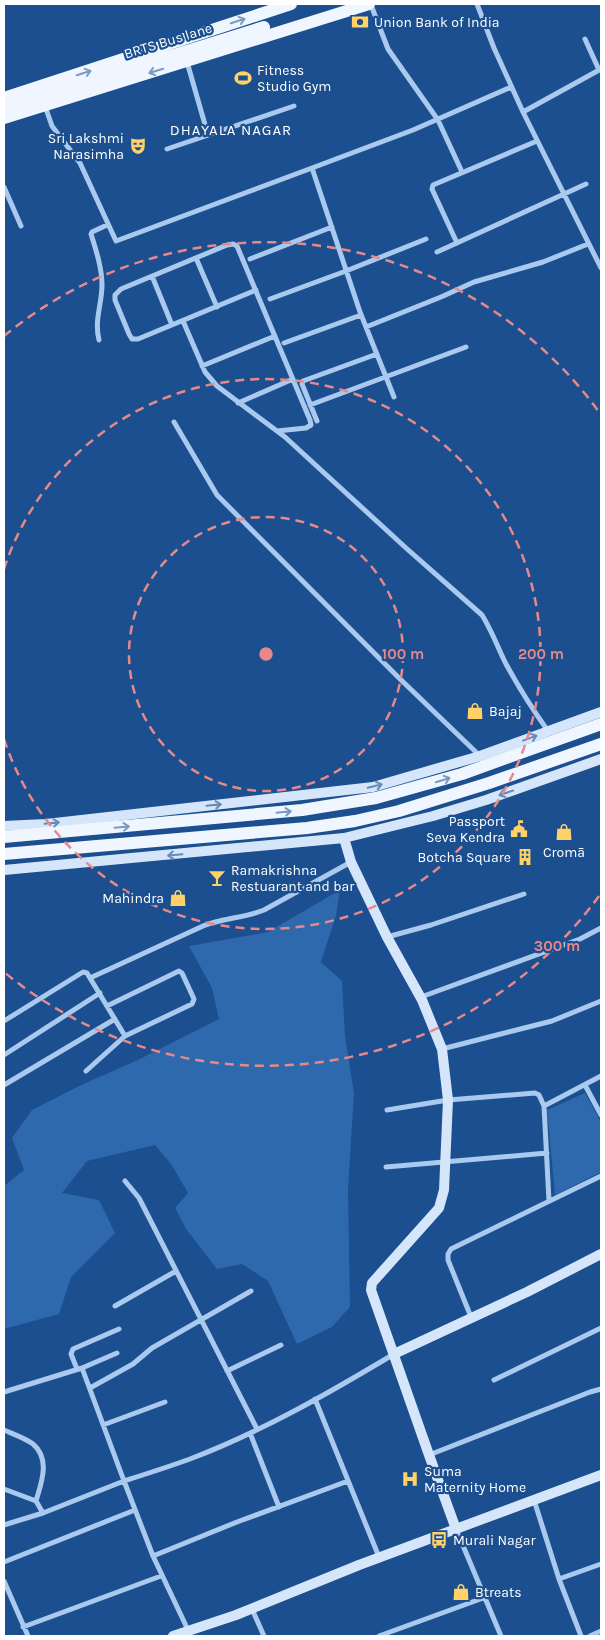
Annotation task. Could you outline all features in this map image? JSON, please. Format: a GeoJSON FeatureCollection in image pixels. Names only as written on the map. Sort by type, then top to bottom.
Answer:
{"type":"FeatureCollection","features":[{"type":"Feature","properties":{"kind":"main road"},"geometry":{"type":"LineString","coordinates":[[6,107],[291,4]]}},
{"type":"Feature","properties":{"kind":"main road","name":"BRTS Bus lane"},"geometry":{"type":"LineString","coordinates":[[6,107],[340,4]]}},
{"type":"Feature","properties":{"kind":"main road"},"geometry":{"type":"LineString","coordinates":[[6,107],[45,106],[370,4]]}},
{"type":"Feature","properties":{"kind":"main road"},"geometry":{"type":"LineString","coordinates":[[4,838],[283,812],[368,799],[462,774],[601,724]]}},
{"type":"Feature","properties":{"kind":"main road"},"geometry":{"type":"LineString","coordinates":[[4,854],[307,828],[355,821],[399,812],[489,784],[601,744]]}},
{"type":"Feature","properties":{"kind":"street"},"geometry":{"type":"LineString","coordinates":[[370,4],[391,54],[438,120],[462,172]]}},
{"type":"Feature","properties":{"kind":"street"},"geometry":{"type":"LineString","coordinates":[[477,4],[511,87],[563,195],[601,267]]}},
{"type":"Feature","properties":{"kind":"street"},"geometry":{"type":"LineString","coordinates":[[523,112],[600,70],[585,39]]}},
{"type":"Feature","properties":{"kind":"street"},"geometry":{"type":"LineString","coordinates":[[187,62],[208,135]]}},
{"type":"Feature","properties":{"kind":"street"},"geometry":{"type":"LineString","coordinates":[[45,106],[52,126],[80,163],[114,239],[119,241],[438,120],[511,87]]}},
{"type":"Feature","properties":{"kind":"street"},"geometry":{"type":"LineString","coordinates":[[167,149],[294,106]]}},
{"type":"Feature","properties":{"kind":"street"},"geometry":{"type":"LineString","coordinates":[[457,243],[432,189],[435,183],[537,141]]}},
{"type":"Feature","properties":{"kind":"street"},"geometry":{"type":"LineString","coordinates":[[312,168],[361,315],[394,397]]}},
{"type":"Feature","properties":{"kind":"street"},"geometry":{"type":"LineString","coordinates":[[437,252],[586,184]]}},
{"type":"Feature","properties":{"kind":"street"},"geometry":{"type":"LineString","coordinates":[[4,187],[21,226]]}},
{"type":"Feature","properties":{"kind":"street"},"geometry":{"type":"LineString","coordinates":[[99,340],[96,329],[102,286],[98,259],[91,234],[107,225]]}},
{"type":"Feature","properties":{"kind":"street"},"geometry":{"type":"LineString","coordinates":[[250,259],[332,227]]}},
{"type":"Feature","properties":{"kind":"street"},"geometry":{"type":"LineString","coordinates":[[270,299],[426,239]]}},
{"type":"Feature","properties":{"kind":"street"},"geometry":{"type":"LineString","coordinates":[[256,290],[138,339],[132,338],[129,334],[115,300],[115,295],[121,289],[227,245],[233,244],[237,246],[256,290],[293,379],[311,425],[306,428],[277,431]]}},
{"type":"Feature","properties":{"kind":"street"},"geometry":{"type":"LineString","coordinates":[[366,327],[474,282],[543,262],[588,244]]}},
{"type":"Feature","properties":{"kind":"street"},"geometry":{"type":"LineString","coordinates":[[196,258],[217,307]]}},
{"type":"Feature","properties":{"kind":"street"},"geometry":{"type":"LineString","coordinates":[[152,276],[172,325]]}},
{"type":"Feature","properties":{"kind":"street"},"geometry":{"type":"LineString","coordinates":[[284,343],[361,315]]}},
{"type":"Feature","properties":{"kind":"street"},"geometry":{"type":"LineString","coordinates":[[184,321],[202,366],[210,380],[277,431],[482,615],[523,694],[548,732]]}},
{"type":"Feature","properties":{"kind":"street"},"geometry":{"type":"LineString","coordinates":[[202,366],[275,336]]}},
{"type":"Feature","properties":{"kind":"street"},"geometry":{"type":"LineString","coordinates":[[310,404],[386,378],[466,347]]}},
{"type":"Feature","properties":{"kind":"street"},"geometry":{"type":"LineString","coordinates":[[318,421],[302,384],[303,381],[306,378],[377,354]]}},
{"type":"Feature","properties":{"kind":"street"},"geometry":{"type":"LineString","coordinates":[[238,403],[293,379]]}},
{"type":"Feature","properties":{"kind":"street"},"geometry":{"type":"LineString","coordinates":[[174,422],[217,495],[398,677],[480,756]]}},
{"type":"Feature","properties":{"kind":"street"},"geometry":{"type":"LineString","coordinates":[[4,826],[46,824],[373,787],[480,756],[601,712]]}},
{"type":"Feature","properties":{"kind":"street"},"geometry":{"type":"LineString","coordinates":[[4,870],[344,838],[469,806],[601,759]]}},
{"type":"Feature","properties":{"kind":"street"},"geometry":{"type":"LineString","coordinates":[[344,838],[351,862],[387,937],[420,997],[442,1050],[448,1100],[444,1190],[439,1208],[372,1283],[371,1290],[428,1455],[456,1529],[501,1636]]}},
{"type":"Feature","properties":{"kind":"street"},"geometry":{"type":"LineString","coordinates":[[90,978],[203,926],[216,921],[253,915],[351,862]]}},
{"type":"Feature","properties":{"kind":"street"},"geometry":{"type":"LineString","coordinates":[[387,937],[431,925],[524,894]]}},
{"type":"Feature","properties":{"kind":"street"},"geometry":{"type":"LineString","coordinates":[[420,997],[580,939],[601,928]]}},
{"type":"Feature","properties":{"kind":"street"},"geometry":{"type":"LineString","coordinates":[[4,1021],[83,972],[86,972],[125,1036]]}},
{"type":"Feature","properties":{"kind":"street"},"geometry":{"type":"LineString","coordinates":[[86,1071],[125,1036],[194,1002],[194,997],[182,973],[176,972],[107,1006]]}},
{"type":"Feature","properties":{"kind":"street"},"geometry":{"type":"LineString","coordinates":[[4,1055],[100,994]]}},
{"type":"Feature","properties":{"kind":"street"},"geometry":{"type":"LineString","coordinates":[[442,1050],[552,1021],[601,1001]]}},
{"type":"Feature","properties":{"kind":"street"},"geometry":{"type":"LineString","coordinates":[[4,1085],[114,1019]]}},
{"type":"Feature","properties":{"kind":"street"},"geometry":{"type":"LineString","coordinates":[[544,1106],[601,1076]]}},
{"type":"Feature","properties":{"kind":"street"},"geometry":{"type":"LineString","coordinates":[[585,1085],[601,1115]]}},
{"type":"Feature","properties":{"kind":"street"},"geometry":{"type":"LineString","coordinates":[[388,1110],[448,1100],[534,1093],[539,1095],[544,1106],[549,1201]]}},
{"type":"Feature","properties":{"kind":"street"},"geometry":{"type":"LineString","coordinates":[[386,1167],[547,1153]]}},
{"type":"Feature","properties":{"kind":"street"},"geometry":{"type":"LineString","coordinates":[[471,1317],[448,1260],[448,1254],[451,1250],[601,1176]]}},
{"type":"Feature","properties":{"kind":"street"},"geometry":{"type":"LineString","coordinates":[[125,1182],[139,1198],[257,1429]]}},
{"type":"Feature","properties":{"kind":"street"},"geometry":{"type":"LineString","coordinates":[[4,1524],[43,1513],[124,1481],[190,1459],[257,1429],[315,1399],[394,1354],[536,1288],[601,1254]]}},
{"type":"Feature","properties":{"kind":"street"},"geometry":{"type":"LineString","coordinates":[[115,1306],[176,1271]]}},
{"type":"Feature","properties":{"kind":"street"},"geometry":{"type":"LineString","coordinates":[[90,1388],[133,1364],[152,1348],[251,1291]]}},
{"type":"Feature","properties":{"kind":"street"},"geometry":{"type":"LineString","coordinates":[[494,1380],[601,1328]]}},
{"type":"Feature","properties":{"kind":"street"},"geometry":{"type":"LineString","coordinates":[[118,1329],[73,1349],[71,1354],[90,1388],[161,1576],[188,1630]]}},
{"type":"Feature","properties":{"kind":"street"},"geometry":{"type":"LineString","coordinates":[[227,1371],[281,1345]]}},
{"type":"Feature","properties":{"kind":"street"},"geometry":{"type":"LineString","coordinates":[[4,1392],[79,1368],[117,1353]]}},
{"type":"Feature","properties":{"kind":"street"},"geometry":{"type":"LineString","coordinates":[[428,1455],[590,1392],[601,1390]]}},
{"type":"Feature","properties":{"kind":"street"},"geometry":{"type":"LineString","coordinates":[[315,1399],[379,1558]]}},
{"type":"Feature","properties":{"kind":"street"},"geometry":{"type":"LineString","coordinates":[[103,1425],[165,1402]]}},
{"type":"Feature","properties":{"kind":"street"},"geometry":{"type":"LineString","coordinates":[[4,1430],[34,1444],[39,1451],[44,1470],[36,1501]]}},
{"type":"Feature","properties":{"kind":"street"},"geometry":{"type":"LineString","coordinates":[[250,1432],[279,1507]]}},
{"type":"Feature","properties":{"kind":"street"},"geometry":{"type":"LineString","coordinates":[[175,1636],[252,1609],[379,1558],[601,1475]]}},
{"type":"Feature","properties":{"kind":"street"},"geometry":{"type":"LineString","coordinates":[[153,1556],[348,1481]]}},
{"type":"Feature","properties":{"kind":"street"},"geometry":{"type":"LineString","coordinates":[[4,1489],[36,1501],[43,1513]]}},
{"type":"Feature","properties":{"kind":"street"},"geometry":{"type":"LineString","coordinates":[[534,1500],[581,1636]]}},
{"type":"Feature","properties":{"kind":"street"},"geometry":{"type":"LineString","coordinates":[[4,1562],[135,1510]]}},
{"type":"Feature","properties":{"kind":"street"},"geometry":{"type":"LineString","coordinates":[[560,1579],[601,1564]]}},
{"type":"Feature","properties":{"kind":"street"},"geometry":{"type":"LineString","coordinates":[[23,1627],[161,1576]]}},
{"type":"Feature","properties":{"kind":"street"},"geometry":{"type":"LineString","coordinates":[[4,1580],[28,1636]]}},
{"type":"Feature","properties":{"kind":"street"},"geometry":{"type":"LineString","coordinates":[[379,1636],[486,1597]]}},
{"type":"Feature","properties":{"kind":"street"},"geometry":{"type":"LineString","coordinates":[[252,1609],[264,1636]]}},
{"type":"Feature","properties":{"kind":"street"},"geometry":{"type":"LineString","coordinates":[[590,1636],[601,1631]]}},
{"type":"Feature","properties":{"kind":"shaded area"},"geometry":{"type":"Polygon","coordinates":[[[340,890],[336,915],[321,962],[342,981],[345,1036],[354,1093],[348,1190],[350,1307],[332,1327],[297,1344],[268,1281],[242,1264],[217,1269],[186,1229],[175,1208],[188,1193],[171,1164],[155,1145],[87,1161],[62,1193],[99,1200],[115,1233],[71,1277],[59,1314],[4,1329],[4,1186],[24,1170],[12,1138],[32,1110],[219,1019],[212,988],[189,946],[268,932],[340,890]]]}},
{"type":"Feature","properties":{"kind":"shaded area"},"geometry":{"type":"Polygon","coordinates":[[[585,1093],[601,1122],[601,1172],[555,1195],[547,1110],[585,1093]]]}},
{"type":"Feature","properties":{"kind":"place","name":"Union Bank of India"},"geometry":{"type":"Point","coordinates":[360,22]}},
{"type":"Feature","properties":{"kind":"place","name":"Fitness Studio Gym"},"geometry":{"type":"Point","coordinates":[243,78]}},
{"type":"Feature","properties":{"kind":"place","name":"Sri Lakshmi Narasimha"},"geometry":{"type":"Point","coordinates":[138,146]}},
{"type":"Feature","properties":{"kind":"place","name":"Bajaj"},"geometry":{"type":"Point","coordinates":[475,711]}},
{"type":"Feature","properties":{"kind":"place","name":"Passport Seva Kendra"},"geometry":{"type":"Point","coordinates":[519,829]}},
{"type":"Feature","properties":{"kind":"place","name":"Cromā"},"geometry":{"type":"Point","coordinates":[564,832]}},
{"type":"Feature","properties":{"kind":"place","name":"Botcha Square"},"geometry":{"type":"Point","coordinates":[525,857]}},
{"type":"Feature","properties":{"kind":"place","name":"Ramakrishna Restuarant and bar"},"geometry":{"type":"Point","coordinates":[217,878]}},
{"type":"Feature","properties":{"kind":"place","name":"Mahindra"},"geometry":{"type":"Point","coordinates":[178,898]}},
{"type":"Feature","properties":{"kind":"place","name":"Suma Maternity Home"},"geometry":{"type":"Point","coordinates":[410,1479]}},
{"type":"Feature","properties":{"kind":"place","name":"Murali Nagar"},"geometry":{"type":"Point","coordinates":[439,1540]}},
{"type":"Feature","properties":{"kind":"place","name":"Btreats"},"geometry":{"type":"Point","coordinates":[461,1592]}},
{"type":"Feature","properties":{"kind":"district","name":"DHAYALA NAGAR"},"geometry":{"type":"Point","coordinates":[231,130]}}]}
